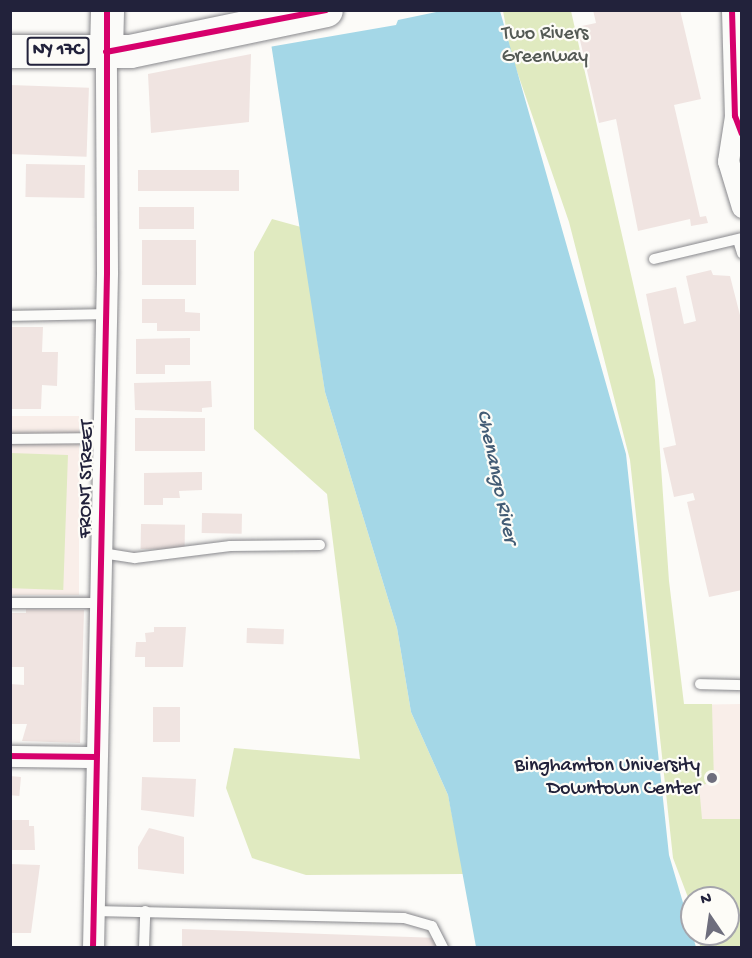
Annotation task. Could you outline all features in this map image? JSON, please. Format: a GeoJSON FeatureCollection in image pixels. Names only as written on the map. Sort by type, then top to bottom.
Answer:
{"type":"FeatureCollection","features":[{"type":"Feature","properties":{"kind":"main road","name":"FRONT STREET"},"geometry":{"type":"LineString","coordinates":[[106,52],[107,10]]}},
{"type":"Feature","properties":{"kind":"main road"},"geometry":{"type":"LineString","coordinates":[[106,52],[240,29],[326,10]]}},
{"type":"Feature","properties":{"kind":"main road","name":"NY 17C"},"geometry":{"type":"LineString","coordinates":[[10,51],[106,52]]}},
{"type":"Feature","properties":{"kind":"street"},"geometry":{"type":"LineString","coordinates":[[732,10],[738,84],[738,125],[728,160],[741,207]]}},
{"type":"Feature","properties":{"kind":"street","name":"FRONT STREET"},"geometry":{"type":"LineString","coordinates":[[93,948],[94,757],[101,603],[106,314],[106,52]]}},
{"type":"Feature","properties":{"kind":"street"},"geometry":{"type":"LineString","coordinates":[[10,756],[94,757]]}},
{"type":"Feature","properties":{"kind":"lane"},"geometry":{"type":"LineString","coordinates":[[654,259],[740,239],[741,253]]}},
{"type":"Feature","properties":{"kind":"lane"},"geometry":{"type":"LineString","coordinates":[[10,316],[106,314]]}},
{"type":"Feature","properties":{"kind":"lane"},"geometry":{"type":"LineString","coordinates":[[10,439],[104,438]]}},
{"type":"Feature","properties":{"kind":"lane"},"geometry":{"type":"LineString","coordinates":[[102,553],[135,558],[230,546],[320,545]]}},
{"type":"Feature","properties":{"kind":"lane"},"geometry":{"type":"LineString","coordinates":[[10,603],[101,603]]}},
{"type":"Feature","properties":{"kind":"lane"},"geometry":{"type":"LineString","coordinates":[[700,684],[741,686]]}},
{"type":"Feature","properties":{"kind":"lane"},"geometry":{"type":"LineString","coordinates":[[94,911],[404,918],[432,926],[443,948]]}},
{"type":"Feature","properties":{"kind":"lane"},"geometry":{"type":"LineString","coordinates":[[144,948],[145,911]]}},
{"type":"Feature","properties":{"kind":"shaded area"},"geometry":{"type":"Polygon","coordinates":[[[11,416],[79,416],[79,595],[11,595],[11,416]]]}},
{"type":"Feature","properties":{"kind":"shaded area","name":"Binghamton University Downtown Center"},"geometry":{"type":"Polygon","coordinates":[[[741,704],[741,851],[691,851],[675,705],[741,704]]]}},
{"type":"Feature","properties":{"kind":"green space","name":"Two Rivers Greenway"},"geometry":{"type":"Polygon","coordinates":[[[503,11],[571,11],[655,380],[669,581],[684,704],[712,704],[714,783],[699,785],[702,819],[741,819],[741,947],[700,946],[740,946],[740,886],[684,886],[673,858],[630,460],[569,222],[511,54],[503,11]]]}},
{"type":"Feature","properties":{"kind":"green space"},"geometry":{"type":"Polygon","coordinates":[[[272,219],[301,227],[325,392],[397,628],[411,712],[448,795],[464,874],[306,875],[252,858],[226,788],[234,748],[360,759],[327,494],[254,429],[254,252],[272,219]]]}},
{"type":"Feature","properties":{"kind":"green space"},"geometry":{"type":"Polygon","coordinates":[[[11,453],[68,455],[63,590],[10,588],[11,453]]]}},
{"type":"Feature","properties":{"kind":"water","name":"Chenango River"},"geometry":{"type":"Polygon","coordinates":[[[266,11],[500,11],[626,454],[669,855],[680,892],[680,946],[696,947],[476,947],[448,795],[411,712],[397,628],[325,392],[266,11]]]}},
{"type":"Feature","properties":{"kind":"pier"},"geometry":{"type":"Polygon","coordinates":[[[263,10],[441,11],[398,20],[396,25],[269,47],[263,10]]]}},
{"type":"Feature","properties":{"kind":"building"},"geometry":{"type":"Polygon","coordinates":[[[593,10],[680,10],[701,99],[674,105],[700,217],[706,216],[708,223],[691,226],[690,219],[638,231],[616,119],[599,123],[577,27],[596,23],[593,10]]]}},
{"type":"Feature","properties":{"kind":"building"},"geometry":{"type":"Polygon","coordinates":[[[251,54],[249,122],[151,133],[148,74],[251,54]]]}},
{"type":"Feature","properties":{"kind":"building"},"geometry":{"type":"Polygon","coordinates":[[[10,85],[89,88],[87,157],[10,154],[10,85]]]}},
{"type":"Feature","properties":{"kind":"building"},"geometry":{"type":"Polygon","coordinates":[[[26,164],[85,165],[84,198],[25,197],[26,164]]]}},
{"type":"Feature","properties":{"kind":"building"},"geometry":{"type":"Polygon","coordinates":[[[138,170],[239,170],[239,191],[138,191],[138,170]]]}},
{"type":"Feature","properties":{"kind":"building"},"geometry":{"type":"Polygon","coordinates":[[[139,207],[194,207],[194,229],[139,229],[139,207]]]}},
{"type":"Feature","properties":{"kind":"building"},"geometry":{"type":"Polygon","coordinates":[[[142,240],[196,240],[196,285],[142,285],[142,240]]]}},
{"type":"Feature","properties":{"kind":"building"},"geometry":{"type":"Polygon","coordinates":[[[711,270],[713,275],[730,276],[742,323],[742,590],[709,597],[687,502],[695,500],[693,493],[674,497],[663,448],[676,445],[646,294],[676,287],[684,324],[696,321],[686,276],[711,270]]]}},
{"type":"Feature","properties":{"kind":"building"},"geometry":{"type":"Polygon","coordinates":[[[142,299],[185,299],[185,312],[200,313],[200,331],[157,331],[157,323],[142,323],[142,299]]]}},
{"type":"Feature","properties":{"kind":"building"},"geometry":{"type":"Polygon","coordinates":[[[10,327],[43,327],[42,352],[58,352],[57,386],[42,385],[41,409],[10,409],[10,327]]]}},
{"type":"Feature","properties":{"kind":"building"},"geometry":{"type":"Polygon","coordinates":[[[190,338],[190,365],[165,365],[165,374],[136,374],[136,339],[190,338]]]}},
{"type":"Feature","properties":{"kind":"building"},"geometry":{"type":"Polygon","coordinates":[[[211,381],[212,407],[202,408],[202,412],[135,410],[134,383],[211,381]]]}},
{"type":"Feature","properties":{"kind":"building"},"geometry":{"type":"Polygon","coordinates":[[[135,418],[205,418],[205,451],[135,451],[135,418]]]}},
{"type":"Feature","properties":{"kind":"building"},"geometry":{"type":"Polygon","coordinates":[[[202,472],[202,490],[179,491],[180,498],[163,498],[163,505],[144,505],[144,473],[202,472]]]}},
{"type":"Feature","properties":{"kind":"building"},"geometry":{"type":"Polygon","coordinates":[[[202,513],[242,514],[242,534],[202,533],[202,513]]]}},
{"type":"Feature","properties":{"kind":"building"},"geometry":{"type":"Polygon","coordinates":[[[141,524],[185,525],[185,550],[141,549],[141,524]]]}},
{"type":"Feature","properties":{"kind":"building"},"geometry":{"type":"Polygon","coordinates":[[[26,609],[84,610],[80,743],[22,741],[27,724],[10,724],[10,684],[24,685],[24,667],[10,667],[10,613],[26,613],[26,609]]]}},
{"type":"Feature","properties":{"kind":"building"},"geometry":{"type":"Polygon","coordinates":[[[154,627],[186,627],[183,667],[145,667],[145,657],[135,657],[136,642],[146,642],[145,633],[154,632],[154,627]]]}},
{"type":"Feature","properties":{"kind":"building"},"geometry":{"type":"Polygon","coordinates":[[[247,628],[284,629],[283,644],[246,643],[247,628]]]}},
{"type":"Feature","properties":{"kind":"building"},"geometry":{"type":"Polygon","coordinates":[[[153,707],[180,707],[180,742],[153,742],[153,707]]]}},
{"type":"Feature","properties":{"kind":"building"},"geometry":{"type":"Polygon","coordinates":[[[10,776],[21,777],[19,796],[10,795],[10,776]]]}},
{"type":"Feature","properties":{"kind":"building"},"geometry":{"type":"Polygon","coordinates":[[[142,777],[196,779],[194,817],[141,810],[142,777]]]}},
{"type":"Feature","properties":{"kind":"building"},"geometry":{"type":"Polygon","coordinates":[[[10,820],[29,820],[29,826],[34,826],[35,850],[10,850],[10,820]]]}},
{"type":"Feature","properties":{"kind":"building"},"geometry":{"type":"Polygon","coordinates":[[[149,828],[184,837],[184,874],[138,869],[138,847],[149,828]]]}},
{"type":"Feature","properties":{"kind":"building"},"geometry":{"type":"Polygon","coordinates":[[[10,864],[40,865],[31,933],[10,933],[10,864]]]}},
{"type":"Feature","properties":{"kind":"building"},"geometry":{"type":"Polygon","coordinates":[[[182,929],[439,938],[438,948],[182,948],[182,929]]]}},
{"type":"Feature","properties":{"kind":"cycle path"},"geometry":{"type":"LineString","coordinates":[[93,948],[107,272],[107,10]]}},
{"type":"Feature","properties":{"kind":"cycle path"},"geometry":{"type":"LineString","coordinates":[[106,52],[326,10]]}},
{"type":"Feature","properties":{"kind":"cycle path"},"geometry":{"type":"LineString","coordinates":[[732,10],[735,116],[742,134]]}},
{"type":"Feature","properties":{"kind":"cycle path"},"geometry":{"type":"LineString","coordinates":[[10,756],[94,757]]}},
{"type":"Feature","properties":{"kind":"place","name":"Binghamton University Downtown Center"},"geometry":{"type":"Point","coordinates":[712,778]}}]}
